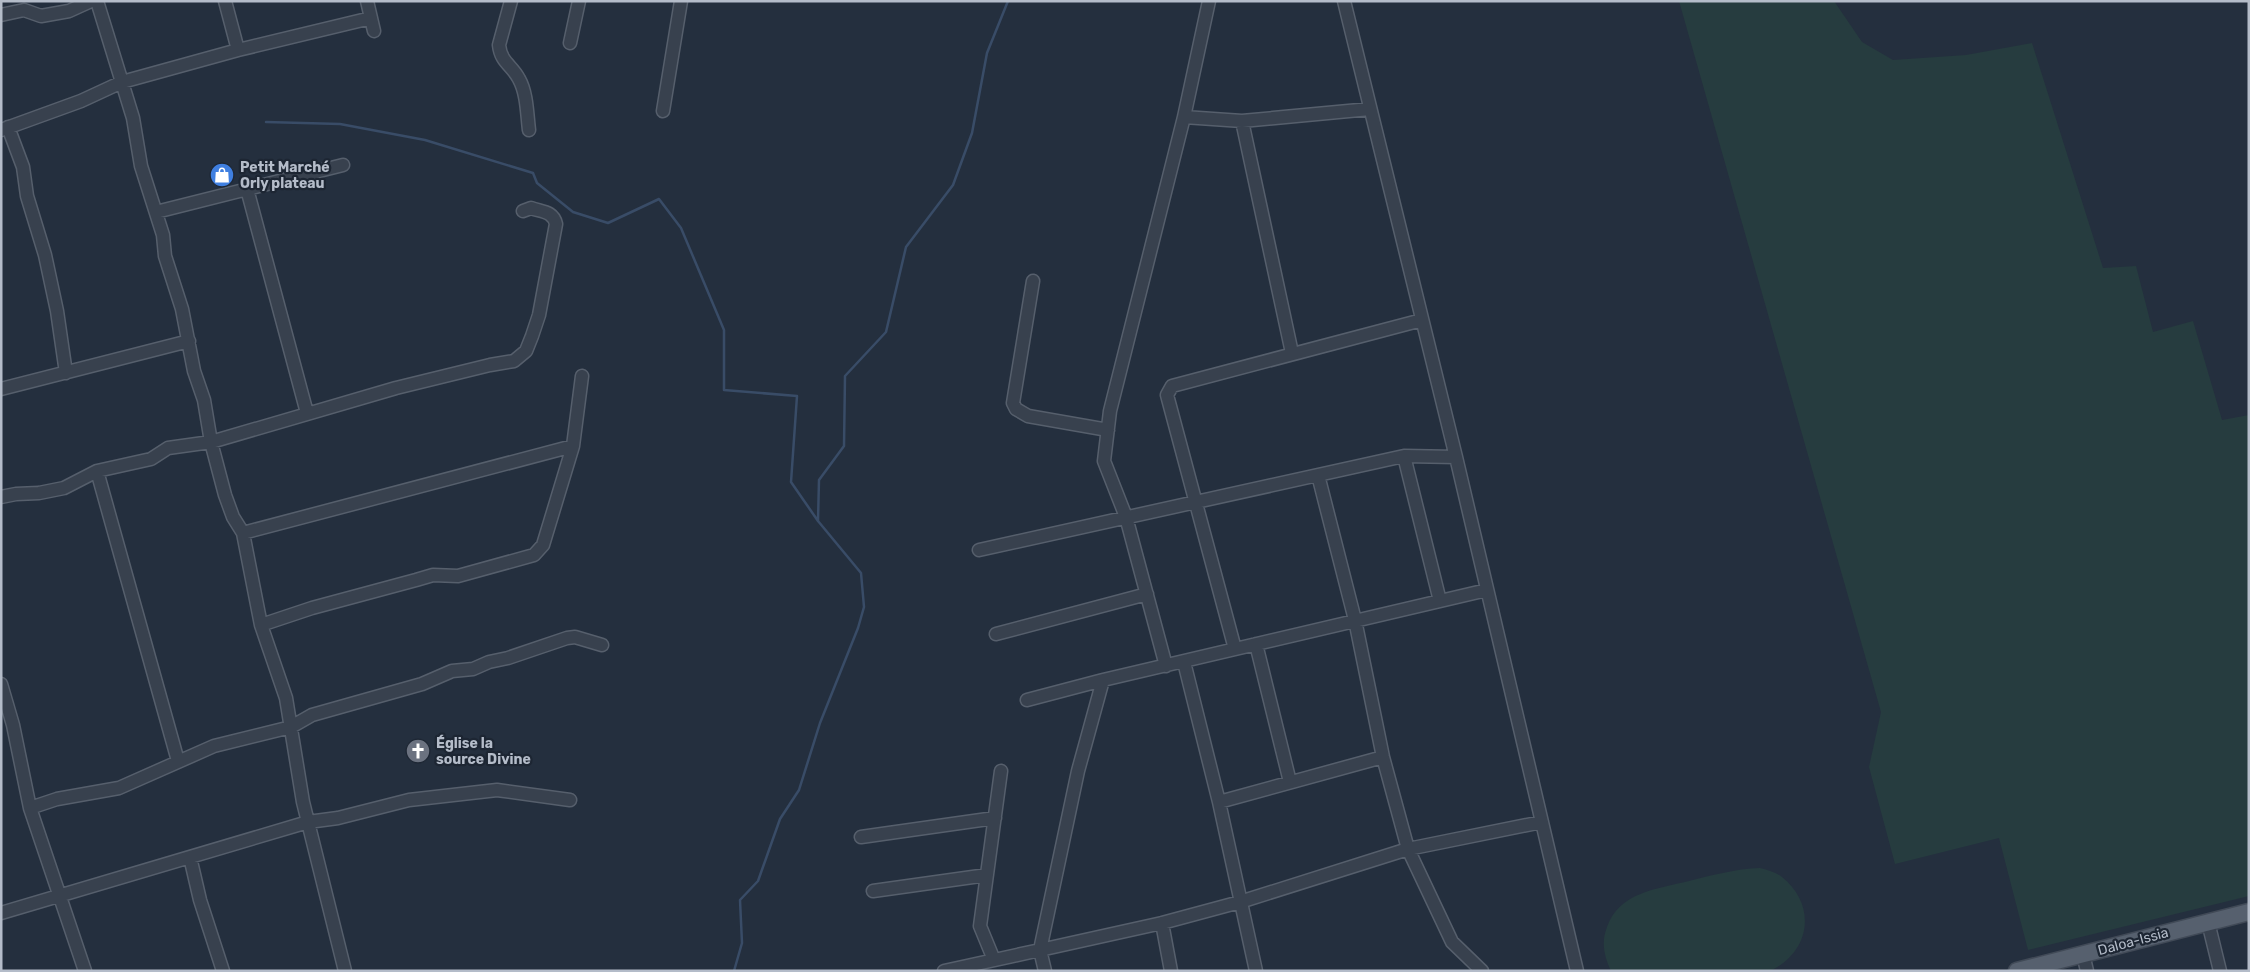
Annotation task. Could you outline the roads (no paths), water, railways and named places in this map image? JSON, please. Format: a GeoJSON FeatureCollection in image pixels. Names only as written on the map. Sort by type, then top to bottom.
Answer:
{"type":"FeatureCollection","features":[{"type":"Feature","properties":{"kind":"main road","name":"Daloa-Issia"},"geometry":{"type":"LineString","coordinates":[[2017,971],[2249,912]]}},
{"type":"Feature","properties":{"kind":"street"},"geometry":{"type":"LineString","coordinates":[[1,15],[24,10],[41,16],[68,11],[91,1]]}},
{"type":"Feature","properties":{"kind":"street"},"geometry":{"type":"LineString","coordinates":[[97,1],[122,82],[142,166],[163,235],[165,256],[189,341],[194,371],[204,400],[211,442],[225,496],[243,533],[262,625],[286,698],[308,822],[346,971]]}},
{"type":"Feature","properties":{"kind":"street"},"geometry":{"type":"LineString","coordinates":[[225,1],[238,50]]}},
{"type":"Feature","properties":{"kind":"street"},"geometry":{"type":"LineString","coordinates":[[66,373],[57,311],[45,255],[27,196],[22,167],[5,128],[81,101],[122,82],[238,50],[372,24],[367,1]]}},
{"type":"Feature","properties":{"kind":"street"},"geometry":{"type":"LineString","coordinates":[[511,1],[499,45],[500,53],[503,60],[519,78],[524,93],[529,130]]}},
{"type":"Feature","properties":{"kind":"street"},"geometry":{"type":"LineString","coordinates":[[570,43],[579,1]]}},
{"type":"Feature","properties":{"kind":"street"},"geometry":{"type":"LineString","coordinates":[[663,111],[680,1]]}},
{"type":"Feature","properties":{"kind":"street"},"geometry":{"type":"LineString","coordinates":[[1166,666],[1126,517],[1104,461],[1110,411],[1184,117],[1209,1]]}},
{"type":"Feature","properties":{"kind":"street"},"geometry":{"type":"LineString","coordinates":[[1344,1],[1456,457],[1577,971]]}},
{"type":"Feature","properties":{"kind":"street"},"geometry":{"type":"LineString","coordinates":[[1184,117],[1242,122],[1370,109]]}},
{"type":"Feature","properties":{"kind":"street"},"geometry":{"type":"LineString","coordinates":[[1242,122],[1292,353]]}},
{"type":"Feature","properties":{"kind":"street"},"geometry":{"type":"LineString","coordinates":[[156,212],[343,165]]}},
{"type":"Feature","properties":{"kind":"street"},"geometry":{"type":"LineString","coordinates":[[247,189],[307,414]]}},
{"type":"Feature","properties":{"kind":"street"},"geometry":{"type":"LineString","coordinates":[[1,497],[64,488],[97,471],[151,459],[168,448],[211,442],[396,388],[490,364],[514,360],[526,350],[539,315],[556,224],[553,217],[546,212],[531,208],[524,211]]}},
{"type":"Feature","properties":{"kind":"street"},"geometry":{"type":"LineString","coordinates":[[1033,281],[1013,403],[1016,409],[1028,416],[1108,430]]}},
{"type":"Feature","properties":{"kind":"street"},"geometry":{"type":"LineString","coordinates":[[1235,649],[1167,395],[1172,386],[1422,320]]}},
{"type":"Feature","properties":{"kind":"street"},"geometry":{"type":"LineString","coordinates":[[1,390],[189,341]]}},
{"type":"Feature","properties":{"kind":"street"},"geometry":{"type":"LineString","coordinates":[[262,625],[312,608],[424,578],[458,576],[534,555],[543,545],[573,446],[582,376]]}},
{"type":"Feature","properties":{"kind":"street"},"geometry":{"type":"LineString","coordinates":[[243,533],[573,446]]}},
{"type":"Feature","properties":{"kind":"street"},"geometry":{"type":"LineString","coordinates":[[980,550],[1404,456],[1456,457]]}},
{"type":"Feature","properties":{"kind":"street"},"geometry":{"type":"LineString","coordinates":[[1404,456],[1440,600]]}},
{"type":"Feature","properties":{"kind":"street"},"geometry":{"type":"LineString","coordinates":[[97,471],[178,761]]}},
{"type":"Feature","properties":{"kind":"street"},"geometry":{"type":"LineString","coordinates":[[1318,475],[1355,620],[1383,757],[1408,849],[1452,942],[1482,971]]}},
{"type":"Feature","properties":{"kind":"street"},"geometry":{"type":"LineString","coordinates":[[1027,700],[1103,680],[1487,590]]}},
{"type":"Feature","properties":{"kind":"street"},"geometry":{"type":"LineString","coordinates":[[996,634],[1147,594]]}},
{"type":"Feature","properties":{"kind":"street"},"geometry":{"type":"LineString","coordinates":[[30,808],[57,799],[119,788],[214,746],[291,727],[312,715],[422,684],[452,671],[473,669],[567,638],[575,636],[602,645]]}},
{"type":"Feature","properties":{"kind":"street"},"geometry":{"type":"LineString","coordinates":[[1256,644],[1290,782]]}},
{"type":"Feature","properties":{"kind":"street"},"geometry":{"type":"LineString","coordinates":[[1184,662],[1219,802],[1256,971]]}},
{"type":"Feature","properties":{"kind":"street"},"geometry":{"type":"LineString","coordinates":[[1045,971],[1040,950],[1078,771],[1103,680]]}},
{"type":"Feature","properties":{"kind":"street"},"geometry":{"type":"LineString","coordinates":[[1,684],[13,725],[30,808],[58,896],[85,971]]}},
{"type":"Feature","properties":{"kind":"street"},"geometry":{"type":"LineString","coordinates":[[1219,802],[1383,757]]}},
{"type":"Feature","properties":{"kind":"street"},"geometry":{"type":"LineString","coordinates":[[994,960],[980,926],[1001,772]]}},
{"type":"Feature","properties":{"kind":"street"},"geometry":{"type":"LineString","coordinates":[[1,913],[308,822],[338,818],[409,800],[497,790],[570,800]]}},
{"type":"Feature","properties":{"kind":"street"},"geometry":{"type":"LineString","coordinates":[[861,837],[994,818]]}},
{"type":"Feature","properties":{"kind":"street"},"geometry":{"type":"LineString","coordinates":[[944,971],[1162,923],[1240,902],[1408,849],[1542,822]]}},
{"type":"Feature","properties":{"kind":"street"},"geometry":{"type":"LineString","coordinates":[[190,858],[200,900],[223,971]]}},
{"type":"Feature","properties":{"kind":"street"},"geometry":{"type":"LineString","coordinates":[[873,891],[987,875]]}},
{"type":"Feature","properties":{"kind":"street"},"geometry":{"type":"LineString","coordinates":[[2208,922],[2220,971]]}},
{"type":"Feature","properties":{"kind":"street"},"geometry":{"type":"LineString","coordinates":[[1162,923],[1171,971]]}},
{"type":"Feature","properties":{"kind":"street"},"geometry":{"type":"LineString","coordinates":[[2083,954],[2087,971]]}},
{"type":"Feature","properties":{"kind":"waterway"},"geometry":{"type":"LineString","coordinates":[[734,971],[742,943],[740,900],[758,881],[780,819],[799,790],[820,723],[858,628],[864,607],[861,573],[818,521],[819,480],[844,446],[845,376],[886,332],[906,247],[953,185],[972,133],[987,53],[1008,1]]}},
{"type":"Feature","properties":{"kind":"waterway"},"geometry":{"type":"LineString","coordinates":[[266,122],[340,124],[425,140],[533,173],[537,183],[573,212],[608,223],[659,199],[681,228],[724,330],[724,390],[797,396],[791,482],[818,521]]}},
{"type":"Feature","properties":{"kind":"place","name":"Petit Marché Orly plateau"},"geometry":{"type":"Point","coordinates":[222,175]}},
{"type":"Feature","properties":{"kind":"place","name":"Église la source Divine"},"geometry":{"type":"Point","coordinates":[418,751]}}]}
